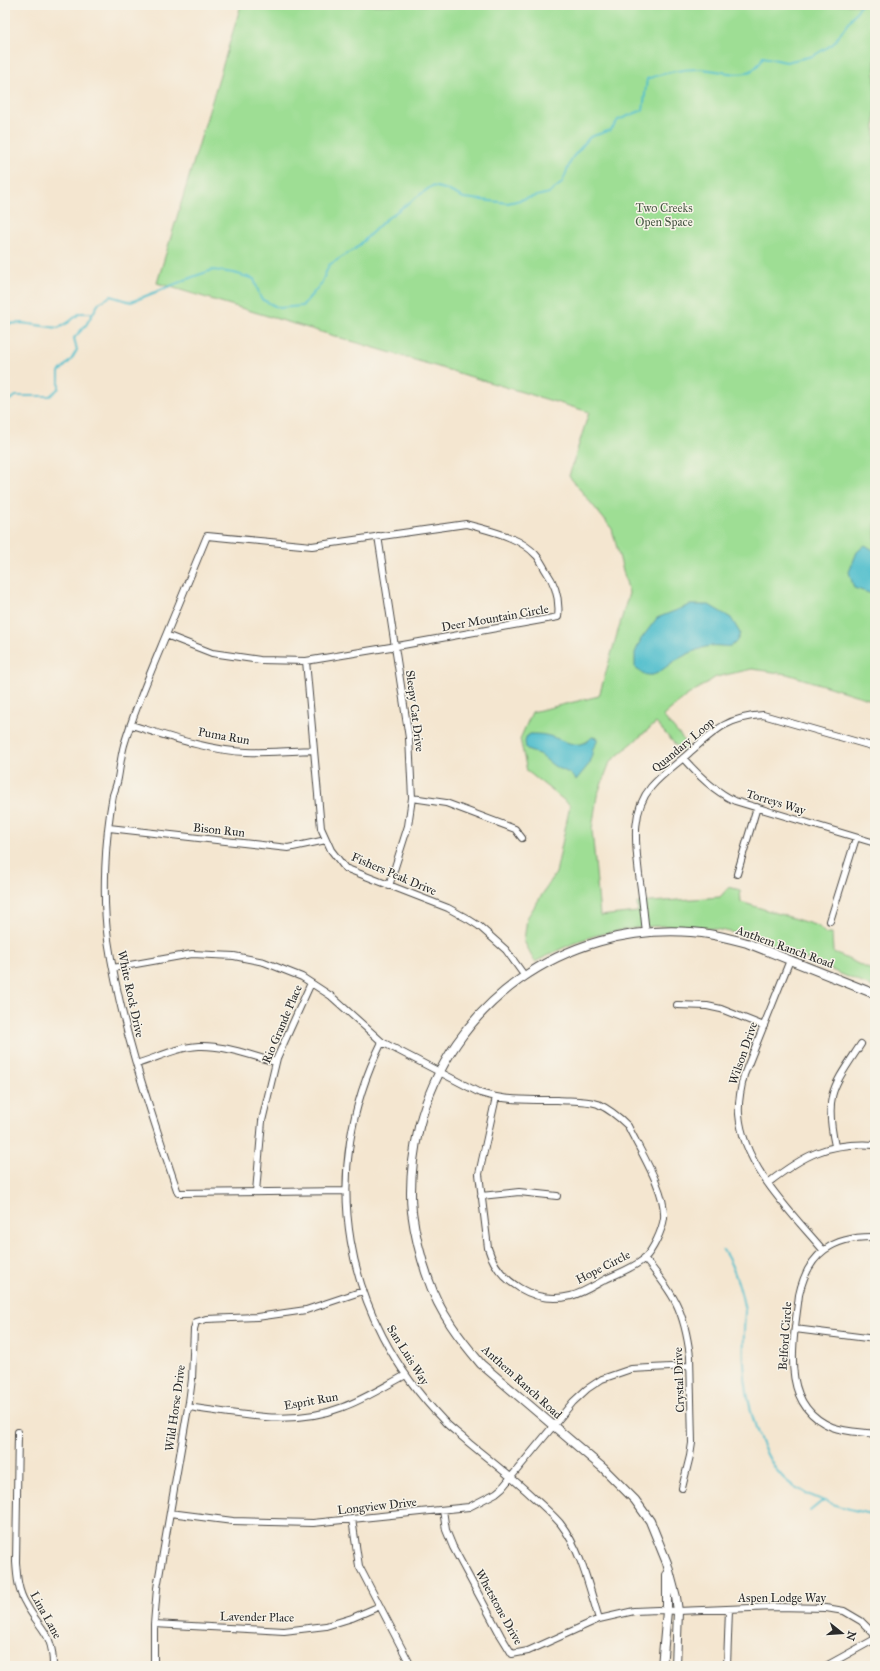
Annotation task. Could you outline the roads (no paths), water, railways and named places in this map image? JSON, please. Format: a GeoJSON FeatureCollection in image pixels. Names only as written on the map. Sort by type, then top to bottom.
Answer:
{"type":"FeatureCollection","features":[{"type":"Feature","properties":{"kind":"street","name":"Deer Mountain Circle"},"geometry":{"type":"LineString","coordinates":[[466,524],[499,534],[518,542],[536,555],[553,581],[560,604],[558,617],[395,647],[306,661],[260,660],[212,653],[166,635],[207,536],[312,546],[378,536],[466,524]]}},
{"type":"Feature","properties":{"kind":"street","name":"Sleepy Cat Drive"},"geometry":{"type":"LineString","coordinates":[[378,536],[410,738],[412,798],[408,826],[389,886]]}},
{"type":"Feature","properties":{"kind":"street","name":"White Rock Drive"},"geometry":{"type":"LineString","coordinates":[[166,635],[148,676],[124,746],[113,795],[109,828],[105,901],[108,939],[113,968],[124,1019],[146,1098],[178,1193],[346,1191]]}},
{"type":"Feature","properties":{"kind":"street","name":"Fishers Peak Drive"},"geometry":{"type":"LineString","coordinates":[[306,661],[321,828],[331,850],[346,868],[448,908],[479,926],[506,950],[524,976]]}},
{"type":"Feature","properties":{"kind":"street","name":"Quandary Loop"},"geometry":{"type":"LineString","coordinates":[[646,933],[636,844],[637,817],[651,787],[712,732],[729,722],[746,716],[763,715],[875,748]]}},
{"type":"Feature","properties":{"kind":"street","name":"Puma Run"},"geometry":{"type":"LineString","coordinates":[[131,725],[218,749],[277,753],[314,750]]}},
{"type":"Feature","properties":{"kind":"street","name":"Torreys Way"},"geometry":{"type":"LineString","coordinates":[[683,758],[711,786],[723,795],[757,807],[875,843]]}},
{"type":"Feature","properties":{"kind":"street"},"geometry":{"type":"LineString","coordinates":[[412,798],[446,802],[515,829],[522,838]]}},
{"type":"Feature","properties":{"kind":"street"},"geometry":{"type":"LineString","coordinates":[[737,874],[757,807]]}},
{"type":"Feature","properties":{"kind":"street","name":"Bison Run"},"geometry":{"type":"LineString","coordinates":[[109,828],[288,848],[326,840]]}},
{"type":"Feature","properties":{"kind":"street"},"geometry":{"type":"LineString","coordinates":[[830,921],[856,838]]}},
{"type":"Feature","properties":{"kind":"street","name":"Anthem Ranch Road"},"geometry":{"type":"LineString","coordinates":[[676,1666],[678,1611],[667,1562],[650,1521],[635,1500],[603,1468],[481,1364],[450,1324],[429,1282],[418,1248],[412,1210],[412,1162],[424,1110],[439,1072],[458,1042],[485,1008],[510,985],[563,954],[620,936],[646,933],[690,932],[747,943],[875,994]]}},
{"type":"Feature","properties":{"kind":"street","name":"Hope Circle"},"geometry":{"type":"LineString","coordinates":[[113,968],[192,954],[234,956],[264,962],[302,977],[330,996],[382,1042],[466,1087],[496,1097],[517,1100],[586,1101],[599,1105],[610,1111],[628,1126],[660,1190],[664,1217],[662,1226],[654,1243],[644,1258],[627,1269],[572,1296],[556,1298],[531,1294],[519,1289],[502,1275],[491,1258],[488,1248],[479,1183],[480,1165],[496,1097]]}},
{"type":"Feature","properties":{"kind":"street","name":"Wilson Drive"},"geometry":{"type":"LineString","coordinates":[[790,960],[744,1075],[741,1088],[739,1113],[747,1148],[752,1159],[768,1182],[823,1250]]}},
{"type":"Feature","properties":{"kind":"street","name":"Rio Grande Place"},"geometry":{"type":"LineString","coordinates":[[256,1192],[262,1121],[276,1062],[311,983]]}},
{"type":"Feature","properties":{"kind":"street"},"geometry":{"type":"LineString","coordinates":[[677,1005],[707,1006],[722,1009],[764,1026]]}},
{"type":"Feature","properties":{"kind":"street","name":"San Luis Way"},"geometry":{"type":"LineString","coordinates":[[382,1042],[372,1061],[361,1089],[349,1145],[346,1191],[349,1231],[356,1271],[363,1291],[381,1335],[419,1394],[444,1421],[512,1478],[559,1523],[571,1541],[583,1569],[599,1619]]}},
{"type":"Feature","properties":{"kind":"street"},"geometry":{"type":"LineString","coordinates":[[835,1146],[829,1110],[832,1090],[861,1044]]}},
{"type":"Feature","properties":{"kind":"street"},"geometry":{"type":"LineString","coordinates":[[136,1064],[172,1052],[200,1046],[221,1048],[276,1062]]}},
{"type":"Feature","properties":{"kind":"street"},"geometry":{"type":"LineString","coordinates":[[768,1182],[803,1158],[815,1152],[835,1146],[850,1144],[875,1145]]}},
{"type":"Feature","properties":{"kind":"street"},"geometry":{"type":"LineString","coordinates":[[481,1196],[519,1192],[557,1196]]}},
{"type":"Feature","properties":{"kind":"street","name":"Belford Circle"},"geometry":{"type":"LineString","coordinates":[[875,1237],[849,1238],[835,1242],[823,1250],[812,1262],[801,1284],[793,1364],[797,1392],[804,1404],[821,1421],[833,1427],[875,1434]]}},
{"type":"Feature","properties":{"kind":"street","name":"Crystal Drive"},"geometry":{"type":"LineString","coordinates":[[644,1258],[663,1281],[680,1310],[688,1341],[692,1443],[682,1488]]}},
{"type":"Feature","properties":{"kind":"street","name":"Wild Horse Drive"},"geometry":{"type":"LineString","coordinates":[[154,1666],[154,1624],[157,1588],[192,1380],[194,1329],[196,1322],[206,1319],[257,1317],[306,1310],[363,1291]]}},
{"type":"Feature","properties":{"kind":"street"},"geometry":{"type":"LineString","coordinates":[[796,1329],[875,1339]]}},
{"type":"Feature","properties":{"kind":"street","name":"Longview Drive"},"geometry":{"type":"LineString","coordinates":[[170,1513],[233,1521],[313,1523],[469,1508],[496,1494],[512,1478],[576,1399],[587,1389],[602,1379],[631,1369],[646,1367],[690,1366]]}},
{"type":"Feature","properties":{"kind":"street","name":"Esprit Run"},"geometry":{"type":"LineString","coordinates":[[188,1407],[262,1418],[296,1417],[343,1408],[406,1375]]}},
{"type":"Feature","properties":{"kind":"street","name":"Lina Lane"},"geometry":{"type":"LineString","coordinates":[[18,1432],[17,1582],[25,1604],[48,1638],[51,1646],[53,1666]]}},
{"type":"Feature","properties":{"kind":"street","name":"Whetstone Drive"},"geometry":{"type":"LineString","coordinates":[[442,1510],[446,1530],[453,1548],[500,1636],[512,1654],[528,1651],[599,1619],[634,1611],[667,1610]]}},
{"type":"Feature","properties":{"kind":"street"},"geometry":{"type":"LineString","coordinates":[[352,1519],[359,1566],[411,1666]]}},
{"type":"Feature","properties":{"kind":"street","name":"Anthem Ranch Road"},"geometry":{"type":"LineString","coordinates":[[662,1666],[667,1610],[667,1562]]}},
{"type":"Feature","properties":{"kind":"street","name":"Lavender Place"},"geometry":{"type":"LineString","coordinates":[[154,1624],[284,1631],[326,1626],[352,1618],[380,1606]]}},
{"type":"Feature","properties":{"kind":"street","name":"Aspen Lodge Way"},"geometry":{"type":"LineString","coordinates":[[667,1610],[678,1611],[800,1607],[844,1610],[862,1621],[873,1633],[875,1638]]}},
{"type":"Feature","properties":{"kind":"street"},"geometry":{"type":"LineString","coordinates":[[727,1666],[729,1609]]}},
{"type":"Feature","properties":{"kind":"street"},"geometry":{"type":"LineString","coordinates":[[826,1666],[875,1638]]}},
{"type":"Feature","properties":{"kind":"water"},"geometry":{"type":"Polygon","coordinates":[[[865,545],[875,551],[875,595],[854,588],[849,572],[857,552],[865,545]]]}},
{"type":"Feature","properties":{"kind":"water"},"geometry":{"type":"Polygon","coordinates":[[[690,605],[709,605],[731,618],[740,633],[735,643],[728,646],[710,646],[690,653],[655,674],[645,674],[635,668],[635,653],[641,639],[657,618],[690,605]]]}},
{"type":"Feature","properties":{"kind":"water"},"geometry":{"type":"Polygon","coordinates":[[[530,734],[545,735],[575,744],[587,742],[592,737],[597,738],[597,742],[593,749],[590,763],[576,780],[569,773],[554,766],[539,754],[529,751],[526,748],[526,737],[530,734]]]}},
{"type":"Feature","properties":{"kind":"waterway"},"geometry":{"type":"LineString","coordinates":[[5,403],[16,396],[50,396],[59,388],[59,372],[71,360],[77,350],[74,338],[86,325],[99,303],[111,296],[131,302],[213,270],[234,273],[254,279],[261,299],[279,308],[302,306],[321,284],[329,265],[355,249],[385,220],[432,186],[445,189],[464,198],[508,203],[549,193],[562,183],[572,158],[590,137],[611,130],[618,120],[643,110],[647,79],[673,72],[693,69],[743,74],[758,66],[763,57],[786,62],[813,56],[833,44],[861,5]]}},
{"type":"Feature","properties":{"kind":"waterway"},"geometry":{"type":"LineString","coordinates":[[5,324],[22,323],[58,328],[69,322],[80,313],[93,313]]}},
{"type":"Feature","properties":{"kind":"waterway"},"geometry":{"type":"LineString","coordinates":[[723,1250],[731,1264],[742,1295],[745,1311],[745,1378],[752,1413],[764,1449],[783,1477],[795,1487],[814,1497],[875,1515]]}},
{"type":"Feature","properties":{"kind":"waterway"},"geometry":{"type":"LineString","coordinates":[[810,1511],[823,1502]]}},
{"type":"Feature","properties":{"kind":"park label","name":"Two Creeks Open Space"},"geometry":{"type":"Point","coordinates":[664,215]}}]}
